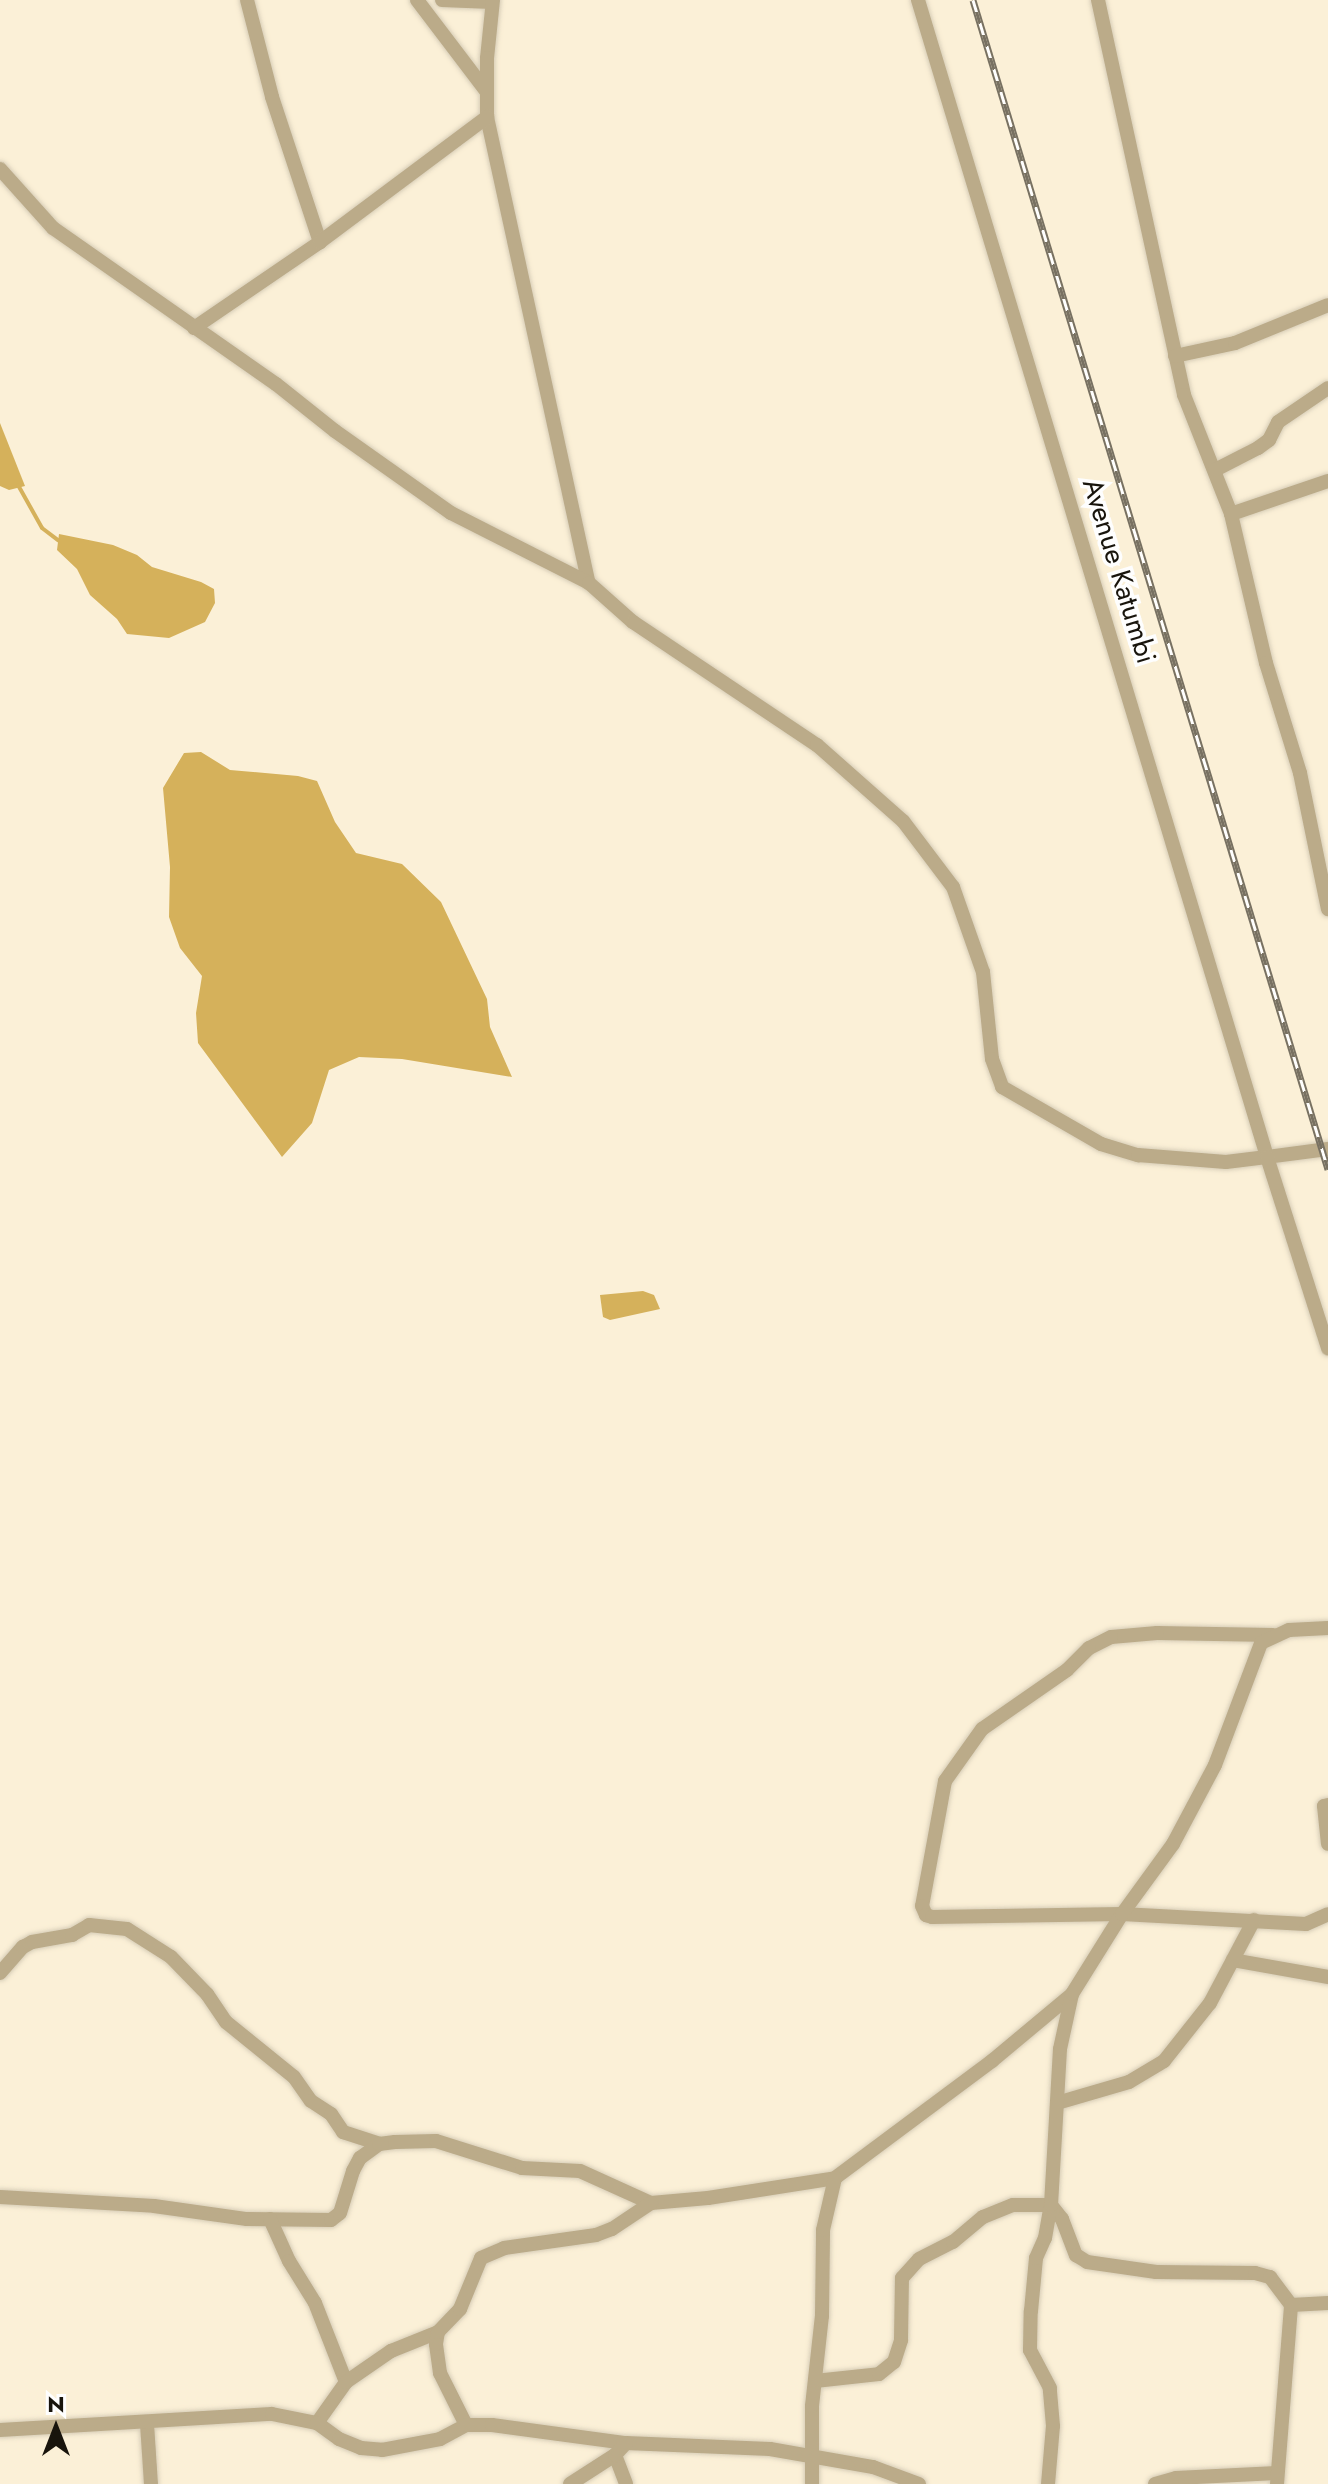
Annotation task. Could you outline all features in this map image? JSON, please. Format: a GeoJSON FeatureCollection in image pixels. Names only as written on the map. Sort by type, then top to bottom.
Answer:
{"type":"FeatureCollection","features":[{"type":"Feature","properties":{"kind":"street"},"geometry":{"type":"LineString","coordinates":[[247,0],[272,97],[320,242]]}},
{"type":"Feature","properties":{"kind":"street"},"geometry":{"type":"LineString","coordinates":[[417,0],[486,91]]}},
{"type":"Feature","properties":{"kind":"street"},"geometry":{"type":"LineString","coordinates":[[442,0],[493,1],[487,117],[589,583]]}},
{"type":"Feature","properties":{"kind":"street","name":"Avenue Katumbi"},"geometry":{"type":"LineString","coordinates":[[918,0],[1267,1157],[1328,1348]]}},
{"type":"Feature","properties":{"kind":"street"},"geometry":{"type":"LineString","coordinates":[[1098,0],[1133,169],[1150,225],[1184,395],[1231,514],[1266,663],[1325,866],[1328,909]]}},
{"type":"Feature","properties":{"kind":"street"},"geometry":{"type":"LineString","coordinates":[[194,328],[320,242],[487,117]]}},
{"type":"Feature","properties":{"kind":"street"},"geometry":{"type":"LineString","coordinates":[[0,169],[53,228],[451,513],[589,583],[633,622],[817,745],[903,821],[953,887],[972,935],[983,972],[992,1059],[1002,1087],[1101,1144],[1138,1155],[1226,1162],[1328,1149]]}},
{"type":"Feature","properties":{"kind":"street"},"geometry":{"type":"LineString","coordinates":[[1175,356],[1235,343],[1328,305]]}},
{"type":"Feature","properties":{"kind":"street"},"geometry":{"type":"LineString","coordinates":[[1215,470],[1258,448],[1269,440],[1278,422],[1328,388]]}},
{"type":"Feature","properties":{"kind":"street"},"geometry":{"type":"LineString","coordinates":[[1231,514],[1328,481]]}},
{"type":"Feature","properties":{"kind":"street"},"geometry":{"type":"LineString","coordinates":[[317,2423],[346,2382],[391,2351],[438,2332],[460,2309],[481,2258],[488,2253],[596,2235],[612,2229],[651,2203],[708,2198],[835,2178],[992,2061],[1072,1994],[1122,1914],[1173,1844],[1215,1765],[1261,1643],[1289,1630],[1328,1628]]}},
{"type":"Feature","properties":{"kind":"street"},"geometry":{"type":"LineString","coordinates":[[1273,1635],[1157,1633],[1111,1637],[1089,1648],[1067,1670],[982,1729],[945,1781],[922,1906],[926,1915],[1122,1914],[1306,1924],[1328,1914]]}},
{"type":"Feature","properties":{"kind":"street"},"geometry":{"type":"LineString","coordinates":[[1328,1805],[1324,1806],[1328,1844]]}},
{"type":"Feature","properties":{"kind":"street"},"geometry":{"type":"LineString","coordinates":[[1057,2103],[1129,2082],[1148,2074],[1164,2061],[1194,2027],[1254,1920]]}},
{"type":"Feature","properties":{"kind":"street"},"geometry":{"type":"LineString","coordinates":[[0,1973],[23,1947],[32,1942],[72,1935],[89,1925],[127,1929],[171,1957],[207,1994],[238,2035],[259,2046],[294,2077],[311,2101],[331,2114],[343,2132],[379,2144],[436,2141],[522,2168],[580,2171],[651,2203]]}},
{"type":"Feature","properties":{"kind":"street"},"geometry":{"type":"LineString","coordinates":[[1233,1960],[1328,1977]]}},
{"type":"Feature","properties":{"kind":"street"},"geometry":{"type":"LineString","coordinates":[[1048,2484],[1053,2426],[1050,2388],[1030,2350],[1036,2258],[1045,2238],[1051,2205],[1060,2049],[1072,1994]]}},
{"type":"Feature","properties":{"kind":"street"},"geometry":{"type":"LineString","coordinates":[[0,2197],[154,2206],[270,2219],[322,2221],[336,2218],[345,2202],[353,2171],[360,2158],[379,2144]]}},
{"type":"Feature","properties":{"kind":"street"},"geometry":{"type":"LineString","coordinates":[[812,2484],[825,2215],[835,2178]]}},
{"type":"Feature","properties":{"kind":"street"},"geometry":{"type":"LineString","coordinates":[[815,2381],[879,2374],[894,2362],[901,2340],[902,2278],[919,2259],[953,2242],[997,2210],[1027,2204],[1051,2205],[1062,2219],[1076,2255],[1087,2262],[1141,2271],[1255,2273],[1270,2277],[1291,2305],[1277,2478],[1176,2478],[1155,2484]]}},
{"type":"Feature","properties":{"kind":"street"},"geometry":{"type":"LineString","coordinates":[[270,2219],[289,2261],[315,2303],[346,2382]]}},
{"type":"Feature","properties":{"kind":"street"},"geometry":{"type":"LineString","coordinates":[[1291,2305],[1328,2303]]}},
{"type":"Feature","properties":{"kind":"street"},"geometry":{"type":"LineString","coordinates":[[438,2332],[440,2373],[466,2425]]}},
{"type":"Feature","properties":{"kind":"street"},"geometry":{"type":"LineString","coordinates":[[0,2430],[147,2424],[272,2414],[317,2423],[339,2439],[361,2448],[382,2450],[440,2439],[466,2425],[520,2427],[626,2443],[770,2449],[873,2467],[911,2483]]}},
{"type":"Feature","properties":{"kind":"street"},"geometry":{"type":"LineString","coordinates":[[147,2424],[151,2484]]}},
{"type":"Feature","properties":{"kind":"street"},"geometry":{"type":"LineString","coordinates":[[570,2484],[615,2455],[626,2443]]}},
{"type":"Feature","properties":{"kind":"street"},"geometry":{"type":"LineString","coordinates":[[615,2455],[626,2484]]}},
{"type":"Feature","properties":{"kind":"shaded area"},"geometry":{"type":"Polygon","coordinates":[[[0,423],[25,486],[9,490],[0,486],[0,423]]]}},
{"type":"Feature","properties":{"kind":"shaded area"},"geometry":{"type":"Polygon","coordinates":[[[59,534],[113,545],[137,555],[152,567],[201,582],[214,589],[215,603],[205,622],[169,638],[127,634],[117,619],[90,595],[77,569],[57,550],[59,534]]]}},
{"type":"Feature","properties":{"kind":"shaded area"},"geometry":{"type":"Polygon","coordinates":[[[201,752],[230,770],[298,776],[317,781],[335,822],[356,853],[402,864],[441,902],[487,999],[490,1027],[512,1077],[402,1059],[359,1057],[329,1070],[312,1123],[282,1157],[198,1043],[196,1013],[202,976],[180,948],[169,917],[170,867],[163,788],[184,753],[201,752]]]}},
{"type":"Feature","properties":{"kind":"shaded area"},"geometry":{"type":"Polygon","coordinates":[[[643,1291],[654,1295],[660,1309],[610,1320],[603,1317],[600,1295],[643,1291]]]}},
{"type":"Feature","properties":{"kind":"waterway"},"geometry":{"type":"LineString","coordinates":[[18,485],[42,528],[58,540]]}},
{"type":"Feature","properties":{"kind":"railway"},"geometry":{"type":"LineString","coordinates":[[973,0],[1328,1169]]}}]}
